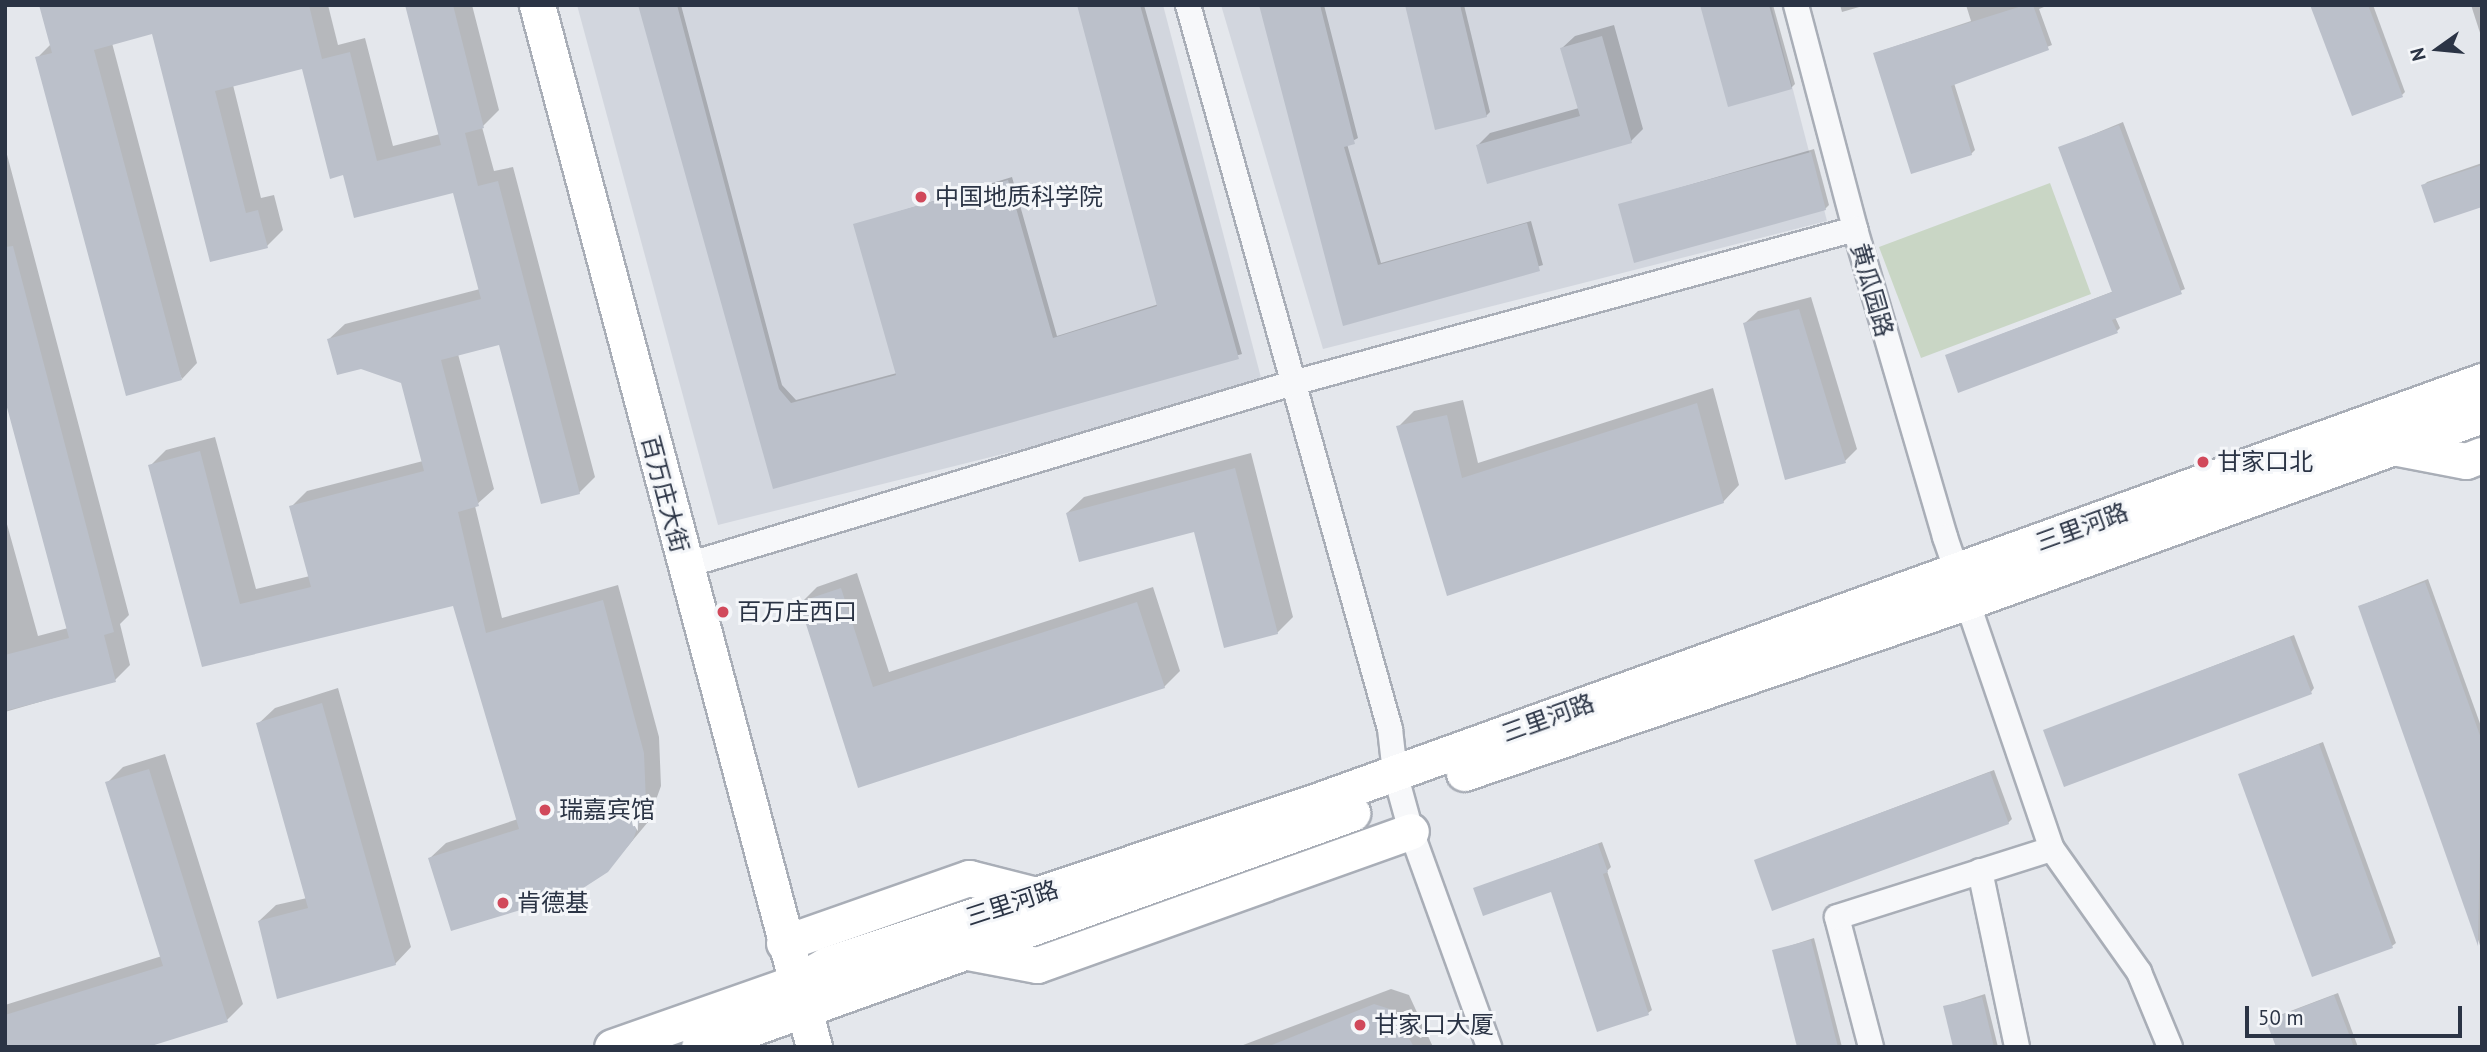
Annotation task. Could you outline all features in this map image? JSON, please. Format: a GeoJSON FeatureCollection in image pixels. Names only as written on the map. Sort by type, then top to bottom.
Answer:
{"type":"FeatureCollection","features":[{"type":"Feature","properties":{"kind":"main road","name":"百万庄大街"},"geometry":{"type":"LineString","coordinates":[[537,5],[811,1046]]}},
{"type":"Feature","properties":{"kind":"main road","name":"三里河路"},"geometry":{"type":"LineString","coordinates":[[1963,587],[2482,381]]}},
{"type":"Feature","properties":{"kind":"main road","name":"三里河路"},"geometry":{"type":"LineString","coordinates":[[699,1047],[799,996],[826,965],[1037,895],[1398,783],[1963,587],[2393,447],[2482,415]]}},
{"type":"Feature","properties":{"kind":"main road"},"geometry":{"type":"LineString","coordinates":[[2393,447],[2466,461],[2482,455]]}},
{"type":"Feature","properties":{"kind":"main road","name":"三里河路"},"geometry":{"type":"LineString","coordinates":[[612,1047],[968,951],[1398,783]]}},
{"type":"Feature","properties":{"kind":"main road","name":"三里河路"},"geometry":{"type":"LineString","coordinates":[[968,951],[1037,965],[1411,831]]}},
{"type":"Feature","properties":{"kind":"main road"},"geometry":{"type":"LineString","coordinates":[[784,943],[969,878],[1037,895]]}},
{"type":"Feature","properties":{"kind":"street"},"geometry":{"type":"LineString","coordinates":[[1188,5],[1390,729],[1398,783],[1411,831],[1489,1047]]}},
{"type":"Feature","properties":{"kind":"street","name":"黄瓜园路"},"geometry":{"type":"LineString","coordinates":[[1796,5],[1855,229],[1963,587],[2052,849],[2139,972],[2170,1047]]}},
{"type":"Feature","properties":{"kind":"street"},"geometry":{"type":"LineString","coordinates":[[684,566],[1293,383],[1855,229]]}},
{"type":"Feature","properties":{"kind":"street"},"geometry":{"type":"LineString","coordinates":[[1871,1047],[1837,917],[2052,849]]}},
{"type":"Feature","properties":{"kind":"street"},"geometry":{"type":"LineString","coordinates":[[1980,871],[2017,1047]]}},
{"type":"Feature","properties":{"kind":"shaded area","name":"中国地质科学院"},"geometry":{"type":"Polygon","coordinates":[[[577,5],[1163,5],[1264,389],[718,525],[577,5]]]}},
{"type":"Feature","properties":{"kind":"shaded area"},"geometry":{"type":"Polygon","coordinates":[[[1221,5],[1771,5],[1827,221],[1323,349],[1221,5]]]}},
{"type":"Feature","properties":{"kind":"green space"},"geometry":{"type":"Polygon","coordinates":[[[2050,183],[2091,294],[1921,358],[1879,247],[2050,183]]]}},
{"type":"Feature","properties":{"kind":"building"},"geometry":{"type":"Polygon","coordinates":[[[39,5],[309,5],[322,59],[350,52],[377,161],[441,145],[405,5],[453,5],[484,128],[465,133],[478,186],[498,181],[580,494],[541,504],[499,345],[441,360],[479,506],[458,512],[486,633],[603,600],[644,753],[646,803],[633,840],[608,872],[574,894],[451,931],[428,858],[519,829],[453,606],[202,667],[148,465],[200,451],[240,604],[311,587],[289,506],[424,471],[401,383],[361,369],[337,375],[327,339],[481,299],[453,193],[354,218],[343,175],[330,179],[302,69],[215,91],[246,213],[258,210],[268,248],[210,262],[152,34],[94,50],[182,380],[126,396],[35,57],[52,53],[39,5]]]}},
{"type":"Feature","properties":{"kind":"building"},"geometry":{"type":"Polygon","coordinates":[[[638,5],[677,5],[779,389],[791,403],[896,375],[853,224],[1008,180],[1053,338],[1157,306],[1077,5],[1140,5],[1239,359],[773,489],[638,5]]]}},
{"type":"Feature","properties":{"kind":"building"},"geometry":{"type":"Polygon","coordinates":[[[1259,5],[1320,5],[1355,144],[1344,147],[1378,265],[1527,223],[1540,271],[1343,326],[1259,5]]]}},
{"type":"Feature","properties":{"kind":"building"},"geometry":{"type":"Polygon","coordinates":[[[1405,5],[1460,5],[1487,117],[1435,130],[1405,5]]]}},
{"type":"Feature","properties":{"kind":"building"},"geometry":{"type":"Polygon","coordinates":[[[1700,5],[1769,5],[1792,89],[1728,107],[1700,5]]]}},
{"type":"Feature","properties":{"kind":"building"},"geometry":{"type":"Polygon","coordinates":[[[2025,5],[2033,5],[2049,50],[1951,86],[1972,155],[1911,174],[1873,53],[2025,5]]]}},
{"type":"Feature","properties":{"kind":"building"},"geometry":{"type":"Polygon","coordinates":[[[2310,5],[2368,5],[2403,97],[2352,116],[2310,5]]]}},
{"type":"Feature","properties":{"kind":"building"},"geometry":{"type":"Polygon","coordinates":[[[1602,36],[1632,143],[1487,184],[1476,145],[1580,116],[1560,48],[1602,36]]]}},
{"type":"Feature","properties":{"kind":"building"},"geometry":{"type":"Polygon","coordinates":[[[2119,125],[2182,294],[2112,320],[2118,333],[1958,393],[1945,355],[2112,292],[2058,147],[2119,125]]]}},
{"type":"Feature","properties":{"kind":"building"},"geometry":{"type":"Polygon","coordinates":[[[1811,152],[1826,210],[1634,263],[1618,204],[1811,152]]]}},
{"type":"Feature","properties":{"kind":"building"},"geometry":{"type":"Polygon","coordinates":[[[2482,165],[2482,207],[2434,223],[2421,185],[2482,165]]]}},
{"type":"Feature","properties":{"kind":"building"},"geometry":{"type":"Polygon","coordinates":[[[13,246],[114,632],[104,635],[116,682],[5,711],[5,655],[69,638],[5,400],[5,247],[13,246]]]}},
{"type":"Feature","properties":{"kind":"building"},"geometry":{"type":"Polygon","coordinates":[[[1799,309],[1846,463],[1785,480],[1743,323],[1799,309]]]}},
{"type":"Feature","properties":{"kind":"building"},"geometry":{"type":"Polygon","coordinates":[[[1697,403],[1724,503],[1447,596],[1396,426],[1447,415],[1462,478],[1697,403]]]}},
{"type":"Feature","properties":{"kind":"building"},"geometry":{"type":"Polygon","coordinates":[[[1235,468],[1278,634],[1224,648],[1194,532],[1079,562],[1066,513],[1235,468]]]}},
{"type":"Feature","properties":{"kind":"building"},"geometry":{"type":"Polygon","coordinates":[[[2425,582],[2482,741],[2478,946],[2358,606],[2425,582]]]}},
{"type":"Feature","properties":{"kind":"building"},"geometry":{"type":"Polygon","coordinates":[[[841,588],[873,687],[1137,602],[1165,688],[858,788],[799,602],[841,588]]]}},
{"type":"Feature","properties":{"kind":"building"},"geometry":{"type":"Polygon","coordinates":[[[2290,637],[2312,694],[2064,787],[2043,730],[2290,637]]]}},
{"type":"Feature","properties":{"kind":"building"},"geometry":{"type":"Polygon","coordinates":[[[322,703],[396,965],[277,999],[258,921],[308,908],[256,723],[322,703]]]}},
{"type":"Feature","properties":{"kind":"building"},"geometry":{"type":"Polygon","coordinates":[[[2319,744],[2393,948],[2312,977],[2238,774],[2319,744]]]}},
{"type":"Feature","properties":{"kind":"building"},"geometry":{"type":"Polygon","coordinates":[[[149,769],[228,1022],[148,1047],[5,1047],[5,1015],[163,966],[105,782],[149,769]]]}},
{"type":"Feature","properties":{"kind":"building"},"geometry":{"type":"Polygon","coordinates":[[[1990,772],[2009,824],[1772,911],[1754,860],[1990,772]]]}},
{"type":"Feature","properties":{"kind":"building"},"geometry":{"type":"Polygon","coordinates":[[[1598,844],[1608,872],[1603,874],[1649,1015],[1597,1032],[1551,892],[1483,916],[1473,888],[1598,844]]]}},
{"type":"Feature","properties":{"kind":"building"},"geometry":{"type":"Polygon","coordinates":[[[1811,940],[1838,1047],[1797,1047],[1772,950],[1811,940]]]}},
{"type":"Feature","properties":{"kind":"building"},"geometry":{"type":"Polygon","coordinates":[[[2334,995],[2354,1047],[2276,1047],[2266,1021],[2334,995]]]}},
{"type":"Feature","properties":{"kind":"building"},"geometry":{"type":"Polygon","coordinates":[[[1982,997],[1994,1047],[1953,1047],[1943,1006],[1982,997]]]}},
{"type":"Feature","properties":{"kind":"building","name":"甘家口大厦"},"geometry":{"type":"Polygon","coordinates":[[[1374,1004],[1393,1010],[1414,1047],[1267,1047],[1374,1004]]]}},
{"type":"Feature","properties":{"kind":"place","name":"中国地质科学院"},"geometry":{"type":"Point","coordinates":[921,197]}},
{"type":"Feature","properties":{"kind":"place","name":"甘家口北"},"geometry":{"type":"Point","coordinates":[2203,462]}},
{"type":"Feature","properties":{"kind":"place","name":"百万庄西口"},"geometry":{"type":"Point","coordinates":[723,612]}},
{"type":"Feature","properties":{"kind":"place","name":"瑞嘉宾馆"},"geometry":{"type":"Point","coordinates":[545,810]}},
{"type":"Feature","properties":{"kind":"place","name":"肯德基"},"geometry":{"type":"Point","coordinates":[503,903]}},
{"type":"Feature","properties":{"kind":"place","name":"甘家口大厦"},"geometry":{"type":"Point","coordinates":[1360,1025]}}]}
